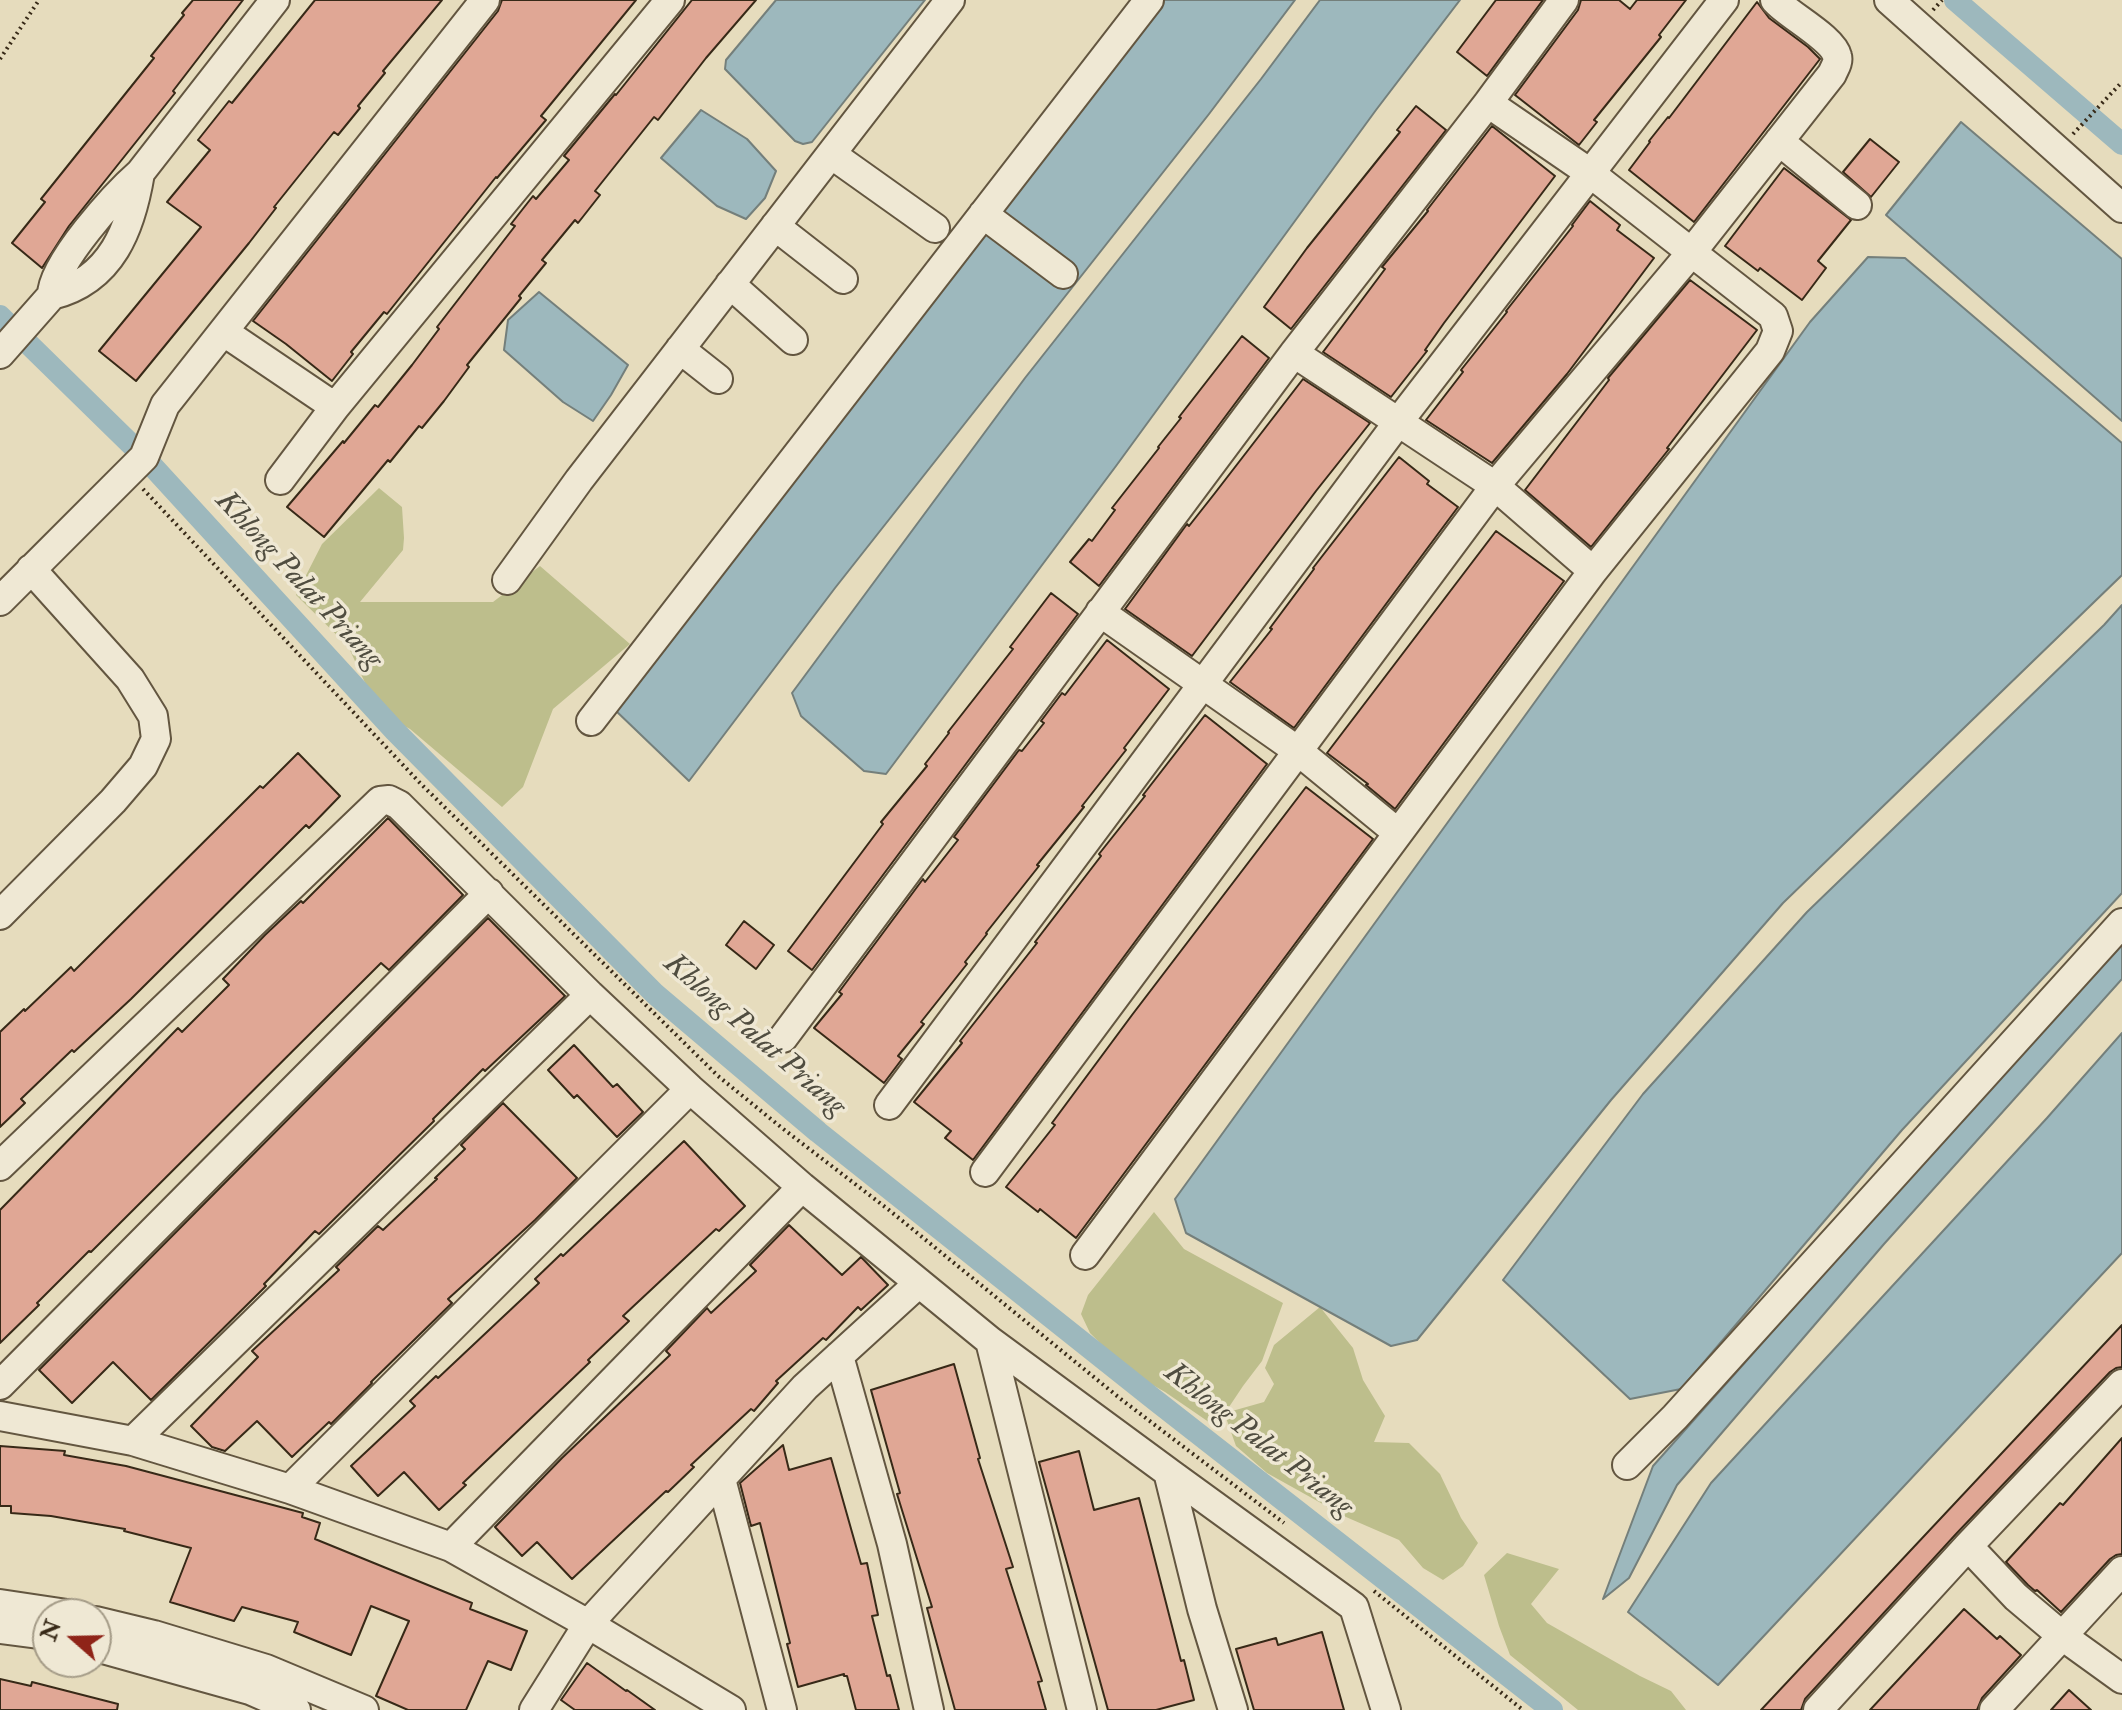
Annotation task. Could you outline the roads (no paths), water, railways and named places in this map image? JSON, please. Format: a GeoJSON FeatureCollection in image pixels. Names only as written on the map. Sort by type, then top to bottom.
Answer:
{"type":"FeatureCollection","features":[{"type":"Feature","properties":{"kind":"street"},"geometry":{"type":"LineString","coordinates":[[2,352],[46,302],[64,263],[120,190],[140,173],[275,0]]}},
{"type":"Feature","properties":{"kind":"street"},"geometry":{"type":"LineString","coordinates":[[0,601],[136,464],[165,405],[485,0]]}},
{"type":"Feature","properties":{"kind":"street"},"geometry":{"type":"LineString","coordinates":[[280,480],[335,407],[670,0]]}},
{"type":"Feature","properties":{"kind":"street"},"geometry":{"type":"LineString","coordinates":[[507,580],[579,480],[950,0]]}},
{"type":"Feature","properties":{"kind":"street"},"geometry":{"type":"LineString","coordinates":[[591,721],[1149,0]]}},
{"type":"Feature","properties":{"kind":"street"},"geometry":{"type":"LineString","coordinates":[[783,1038],[1294,353],[1564,0]]}},
{"type":"Feature","properties":{"kind":"street"},"geometry":{"type":"LineString","coordinates":[[889,1105],[1399,421],[1724,0]]}},
{"type":"Feature","properties":{"kind":"street"},"geometry":{"type":"LineString","coordinates":[[985,1172],[1495,486],[1691,253],[1832,74],[1838,56],[1830,44],[1775,0]]}},
{"type":"Feature","properties":{"kind":"street"},"geometry":{"type":"LineString","coordinates":[[1889,0],[2122,208]]}},
{"type":"Feature","properties":{"kind":"street"},"geometry":{"type":"LineString","coordinates":[[1085,1255],[1593,571],[1770,351],[1778,331],[1773,316],[1590,173],[1488,103]]}},
{"type":"Feature","properties":{"kind":"street"},"geometry":{"type":"LineString","coordinates":[[1779,141],[1857,205]]}},
{"type":"Feature","properties":{"kind":"street"},"geometry":{"type":"LineString","coordinates":[[831,154],[935,228]]}},
{"type":"Feature","properties":{"kind":"street"},"geometry":{"type":"LineString","coordinates":[[983,214],[1063,274]]}},
{"type":"Feature","properties":{"kind":"street"},"geometry":{"type":"LineString","coordinates":[[775,226],[843,279]]}},
{"type":"Feature","properties":{"kind":"street"},"geometry":{"type":"LineString","coordinates":[[730,284],[793,340]]}},
{"type":"Feature","properties":{"kind":"street"},"geometry":{"type":"LineString","coordinates":[[224,332],[335,407]]}},
{"type":"Feature","properties":{"kind":"street"},"geometry":{"type":"LineString","coordinates":[[680,349],[718,379]]}},
{"type":"Feature","properties":{"kind":"street"},"geometry":{"type":"LineString","coordinates":[[1294,353],[1495,486],[1593,571]]}},
{"type":"Feature","properties":{"kind":"street"},"geometry":{"type":"LineString","coordinates":[[0,915],[113,801],[143,766],[156,739],[153,716],[130,679],[31,569]]}},
{"type":"Feature","properties":{"kind":"street"},"geometry":{"type":"LineString","coordinates":[[1100,612],[1298,751],[1398,833]]}},
{"type":"Feature","properties":{"kind":"street"},"geometry":{"type":"LineString","coordinates":[[0,1166],[380,801],[389,800],[399,805],[590,995],[690,1089],[802,1187],[990,1341],[1354,1607],[1386,1710]]}},
{"type":"Feature","properties":{"kind":"street"},"geometry":{"type":"LineString","coordinates":[[0,1385],[489,893]]}},
{"type":"Feature","properties":{"kind":"street"},"geometry":{"type":"LineString","coordinates":[[1627,1465],[1675,1417],[2122,923]]}},
{"type":"Feature","properties":{"kind":"street"},"geometry":{"type":"LineString","coordinates":[[133,1441],[590,995]]}},
{"type":"Feature","properties":{"kind":"street"},"geometry":{"type":"LineString","coordinates":[[290,1489],[690,1089]]}},
{"type":"Feature","properties":{"kind":"street"},"geometry":{"type":"LineString","coordinates":[[451,1547],[802,1187]]}},
{"type":"Feature","properties":{"kind":"street"},"geometry":{"type":"LineString","coordinates":[[534,1710],[588,1624],[805,1387],[919,1283]]}},
{"type":"Feature","properties":{"kind":"street"},"geometry":{"type":"LineString","coordinates":[[990,1341],[1082,1710]]}},
{"type":"Feature","properties":{"kind":"street"},"geometry":{"type":"LineString","coordinates":[[839,1356],[892,1544],[929,1710]]}},
{"type":"Feature","properties":{"kind":"street"},"geometry":{"type":"LineString","coordinates":[[1818,1710],[2122,1384]]}},
{"type":"Feature","properties":{"kind":"street"},"geometry":{"type":"LineString","coordinates":[[0,1416],[133,1441],[290,1489],[451,1547],[731,1710]]}},
{"type":"Feature","properties":{"kind":"street"},"geometry":{"type":"LineString","coordinates":[[1168,1472],[1202,1609],[1233,1710]]}},
{"type":"Feature","properties":{"kind":"street"},"geometry":{"type":"LineString","coordinates":[[721,1479],[782,1710]]}},
{"type":"Feature","properties":{"kind":"street"},"geometry":{"type":"LineString","coordinates":[[1968,1546],[2016,1597],[2061,1635],[2122,1679]]}},
{"type":"Feature","properties":{"kind":"street"},"geometry":{"type":"LineString","coordinates":[[1994,1710],[2122,1571]]}},
{"type":"Feature","properties":{"kind":"street"},"geometry":{"type":"LineString","coordinates":[[0,1604],[32,1609]]}},
{"type":"Feature","properties":{"kind":"street"},"geometry":{"type":"LineString","coordinates":[[112,1625],[266,1669],[364,1710]]}},
{"type":"Feature","properties":{"kind":"street"},"geometry":{"type":"LineString","coordinates":[[0,1629],[32,1633]]}},
{"type":"Feature","properties":{"kind":"street"},"geometry":{"type":"LineString","coordinates":[[112,1653],[246,1700],[296,1710]]}},
{"type":"Feature","properties":{"kind":"water"},"geometry":{"type":"Polygon","coordinates":[[[776,0],[925,0],[812,142],[803,144],[795,141],[725,69],[726,60],[776,0]]]}},
{"type":"Feature","properties":{"kind":"water"},"geometry":{"type":"Polygon","coordinates":[[[1162,0],[1295,0],[1209,114],[835,588],[689,781],[614,709],[1162,0]]]}},
{"type":"Feature","properties":{"kind":"water"},"geometry":{"type":"Polygon","coordinates":[[[1320,0],[1460,0],[886,774],[864,771],[801,716],[792,693],[1025,378],[1320,0]]]}},
{"type":"Feature","properties":{"kind":"water"},"geometry":{"type":"Polygon","coordinates":[[[701,110],[747,139],[776,171],[765,198],[746,219],[717,206],[661,158],[701,110]]]}},
{"type":"Feature","properties":{"kind":"water"},"geometry":{"type":"Polygon","coordinates":[[[1961,122],[2122,259],[2122,421],[1886,215],[1961,122]]]}},
{"type":"Feature","properties":{"kind":"water"},"geometry":{"type":"Polygon","coordinates":[[[1868,257],[1905,258],[2122,443],[2122,575],[1783,903],[1611,1100],[1417,1340],[1391,1346],[1186,1233],[1175,1199],[1810,322],[1868,257]]]}},
{"type":"Feature","properties":{"kind":"water"},"geometry":{"type":"Polygon","coordinates":[[[539,292],[628,365],[593,421],[563,402],[504,350],[508,320],[539,292]]]}},
{"type":"Feature","properties":{"kind":"water"},"geometry":{"type":"Polygon","coordinates":[[[2122,605],[2122,893],[1902,1130],[1681,1389],[1630,1399],[1503,1280],[1643,1094],[1807,912],[2122,605]]]}},
{"type":"Feature","properties":{"kind":"water"},"geometry":{"type":"Polygon","coordinates":[[[2122,938],[2122,979],[1884,1244],[1677,1485],[1629,1578],[1603,1599],[1653,1466],[2122,938]]]}},
{"type":"Feature","properties":{"kind":"water"},"geometry":{"type":"Polygon","coordinates":[[[2122,1033],[2122,1253],[1718,1685],[1628,1612],[1711,1483],[2122,1033]]]}},
{"type":"Feature","properties":{"kind":"waterway"},"geometry":{"type":"LineString","coordinates":[[1955,0],[2122,144]]}},
{"type":"Feature","properties":{"kind":"waterway","name":"Khlong Palat Priang"},"geometry":{"type":"LineString","coordinates":[[0,316],[144,457],[395,731],[655,994],[818,1132],[1552,1710]]}}]}
